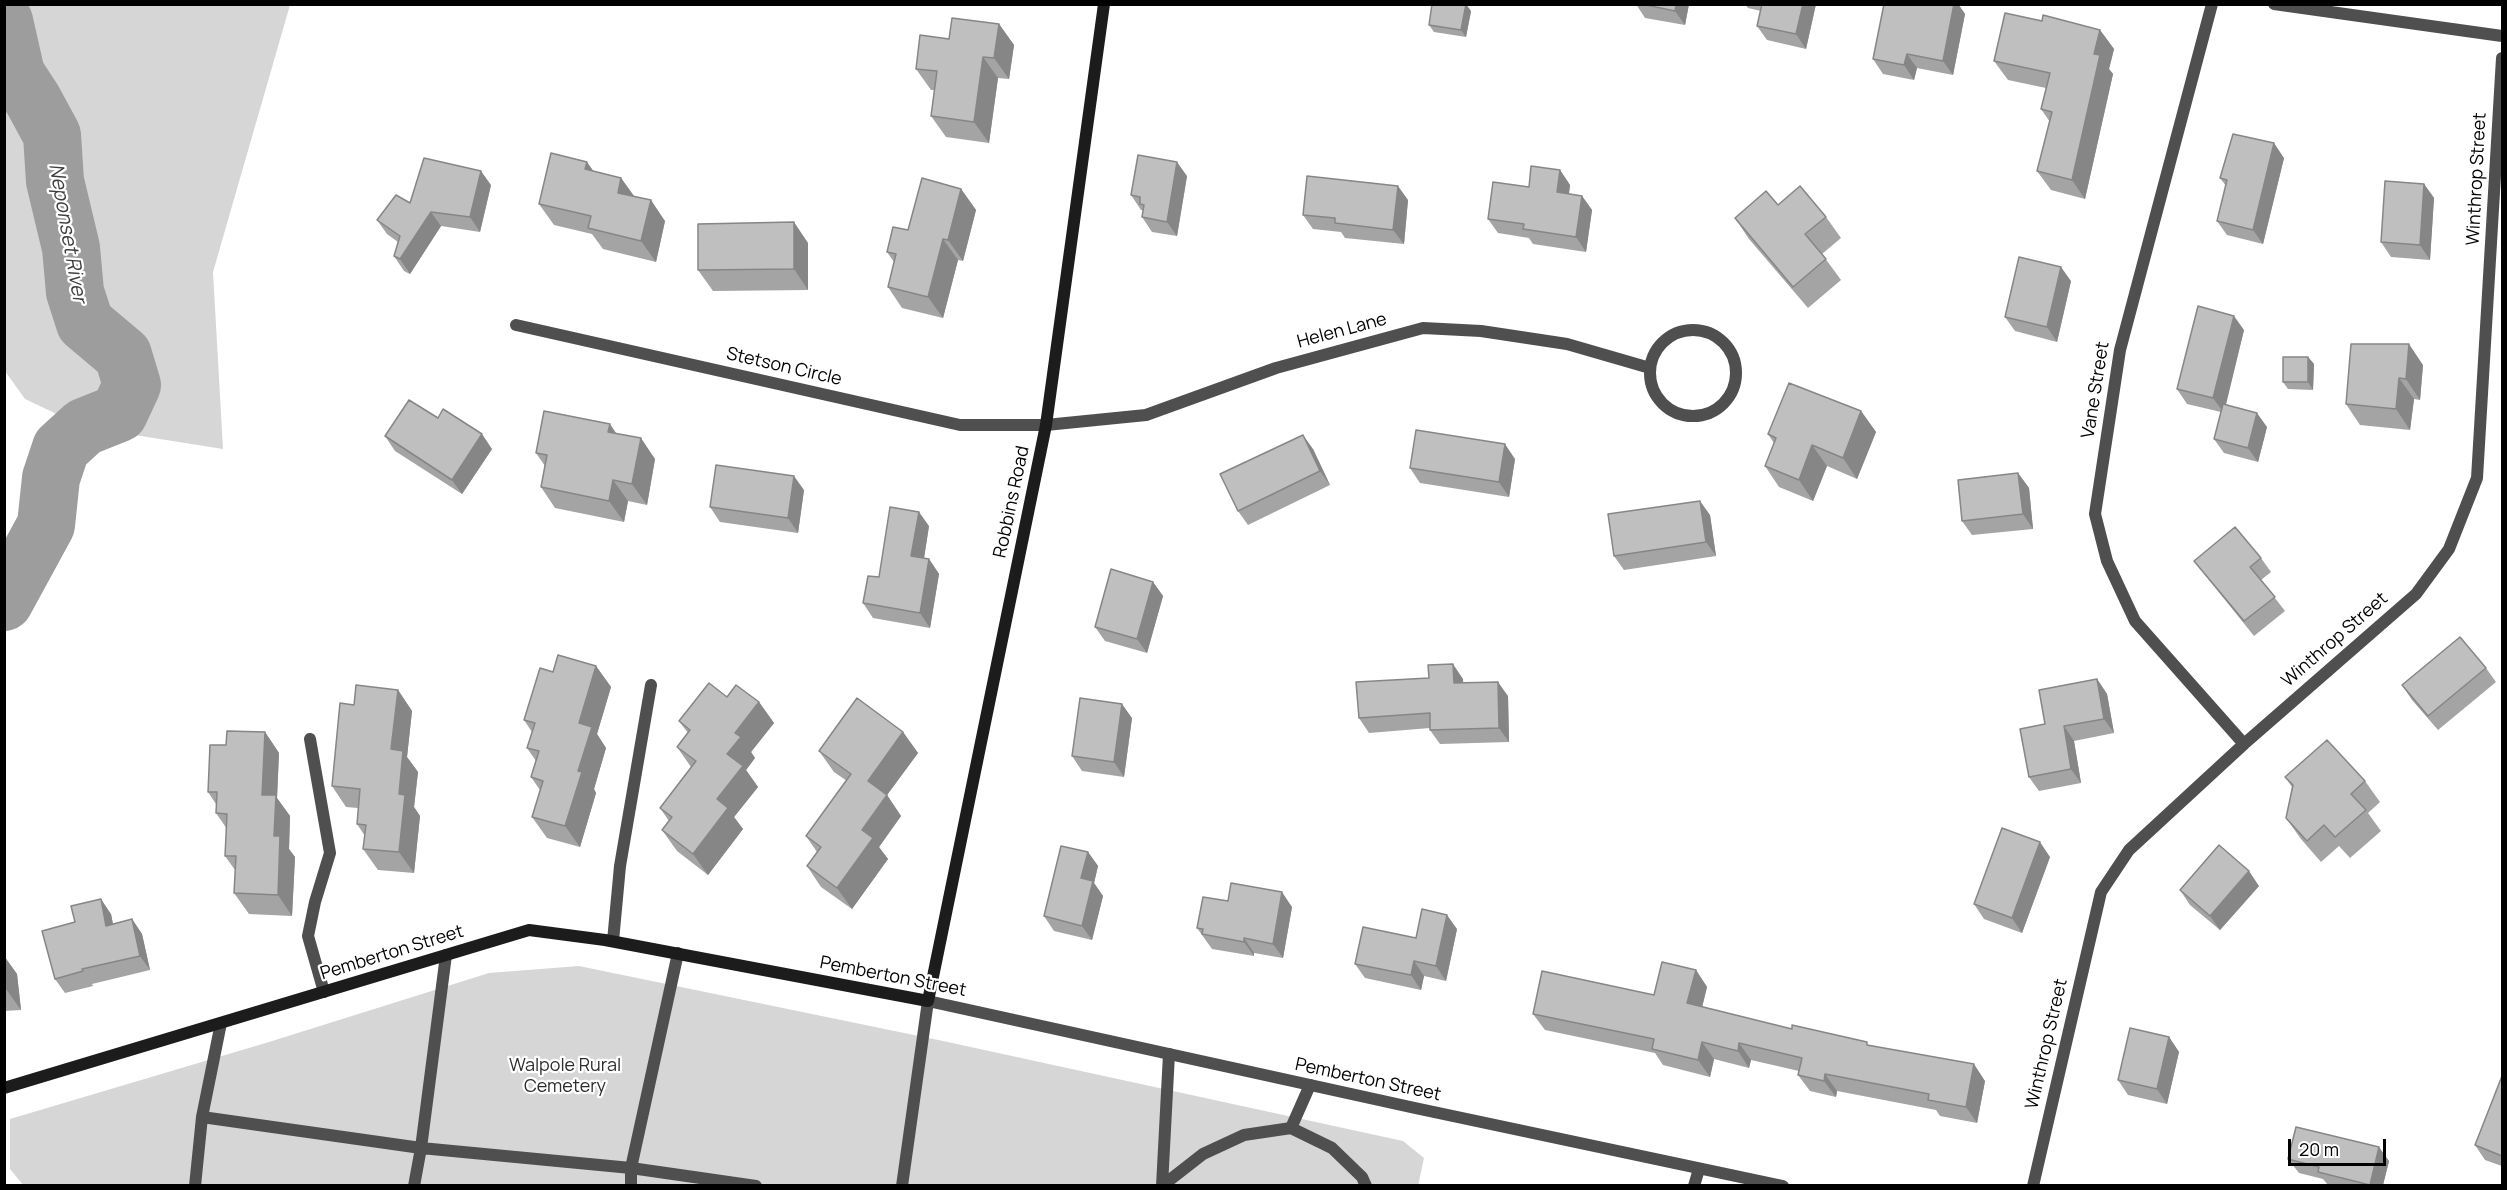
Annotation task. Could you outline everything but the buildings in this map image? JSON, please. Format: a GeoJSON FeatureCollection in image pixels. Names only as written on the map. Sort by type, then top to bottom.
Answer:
{"type":"FeatureCollection","features":[{"type":"Feature","properties":{"kind":"street","name":"Robbins Road"},"geometry":{"type":"LineString","coordinates":[[928,1001],[1046,425],[1104,4]]}},
{"type":"Feature","properties":{"kind":"street","name":"Vane Street"},"geometry":{"type":"LineString","coordinates":[[2212,4],[2120,350],[2095,514],[2107,561],[2135,621],[2244,744]]}},
{"type":"Feature","properties":{"kind":"street"},"geometry":{"type":"LineString","coordinates":[[2274,4],[2502,36]]}},
{"type":"Feature","properties":{"kind":"street","name":"Winthrop Street"},"geometry":{"type":"LineString","coordinates":[[2033,1185],[2101,892],[2129,850],[2244,744],[2416,594],[2449,549],[2477,478],[2502,58]]}},
{"type":"Feature","properties":{"kind":"street","name":"Stetson Circle"},"geometry":{"type":"LineString","coordinates":[[516,326],[960,425],[1046,425]]}},
{"type":"Feature","properties":{"kind":"street","name":"Helen Lane"},"geometry":{"type":"LineString","coordinates":[[1046,425],[1146,415],[1276,368],[1423,328],[1481,331],[1567,344],[1650,368]]}},
{"type":"Feature","properties":{"kind":"street"},"geometry":{"type":"LineString","coordinates":[[1690,330],[1704,332],[1718,338],[1728,348],[1734,361],[1736,376],[1725,402],[1702,415],[1688,416],[1664,405],[1655,394],[1650,368],[1654,354],[1663,342],[1676,334],[1690,330]]}},
{"type":"Feature","properties":{"kind":"street"},"geometry":{"type":"LineString","coordinates":[[613,941],[620,866],[651,685]]}},
{"type":"Feature","properties":{"kind":"street"},"geometry":{"type":"LineString","coordinates":[[310,739],[330,853],[315,902],[308,936],[324,992]]}},
{"type":"Feature","properties":{"kind":"street","name":"Pemberton Street"},"geometry":{"type":"LineString","coordinates":[[4,1088],[529,930],[613,941],[928,1001],[1699,1169],[1783,1185]]}},
{"type":"Feature","properties":{"kind":"street"},"geometry":{"type":"LineString","coordinates":[[631,1185],[631,1168],[678,953]]}},
{"type":"Feature","properties":{"kind":"street"},"geometry":{"type":"LineString","coordinates":[[414,1185],[421,1148],[446,956]]}},
{"type":"Feature","properties":{"kind":"street"},"geometry":{"type":"LineString","coordinates":[[902,1185],[928,1001]]}},
{"type":"Feature","properties":{"kind":"street"},"geometry":{"type":"LineString","coordinates":[[195,1185],[202,1117],[221,1023]]}},
{"type":"Feature","properties":{"kind":"street"},"geometry":{"type":"LineString","coordinates":[[1162,1185],[1169,1054]]}},
{"type":"Feature","properties":{"kind":"street"},"geometry":{"type":"LineString","coordinates":[[1291,1128],[1310,1085]]}},
{"type":"Feature","properties":{"kind":"street"},"geometry":{"type":"LineString","coordinates":[[202,1117],[421,1148],[631,1168],[756,1185]]}},
{"type":"Feature","properties":{"kind":"street"},"geometry":{"type":"LineString","coordinates":[[1162,1185],[1203,1154],[1244,1135],[1291,1128],[1332,1148],[1362,1177],[1366,1185]]}},
{"type":"Feature","properties":{"kind":"street"},"geometry":{"type":"LineString","coordinates":[[1694,1185],[1699,1169]]}},
{"type":"Feature","properties":{"kind":"green space"},"geometry":{"type":"Polygon","coordinates":[[[4,5],[290,5],[213,272],[223,449],[84,427],[25,399],[5,371],[4,5]]]}},
{"type":"Feature","properties":{"kind":"green space","name":"Walpole Rural Cemetery"},"geometry":{"type":"Polygon","coordinates":[[[579,966],[943,1041],[1403,1141],[1424,1158],[1418,1186],[24,1186],[10,1169],[10,1119],[269,1042],[489,973],[579,966]]]}},
{"type":"Feature","properties":{"kind":"waterway","name":"Neponset River"},"geometry":{"type":"LineString","coordinates":[[4,21],[16,74],[52,135],[55,181],[71,248],[75,292],[85,323],[123,355],[132,385],[119,413],[84,427],[61,448],[51,478],[46,525],[4,602]]}}]}
